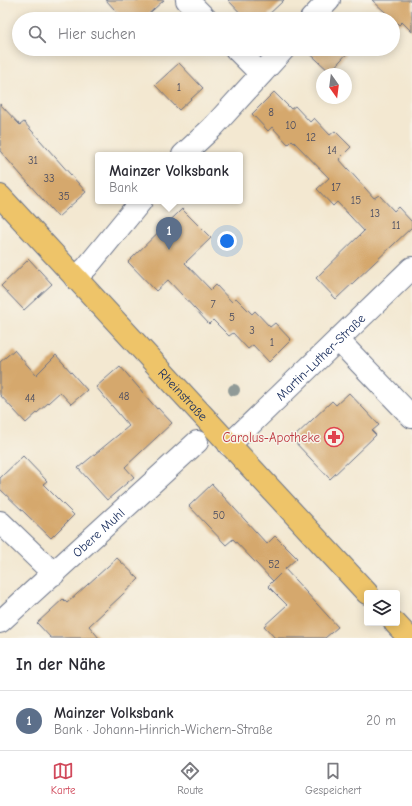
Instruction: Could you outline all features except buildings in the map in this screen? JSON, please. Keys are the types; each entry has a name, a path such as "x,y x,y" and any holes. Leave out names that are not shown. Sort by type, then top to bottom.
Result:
{"main road":[{"name":"Rheinstraße","path":"0,196 364,590"},
{"path":"398,626 409,638"}],"street":[{"path":"187,0 199,12"},
{"path":"318,12 329,0"},
{"path":"243,56 261,74"},
{"path":"186,152 213,127 278,56"},
{"path":"75,278 87,267 139,204"},
{"name":"Martin-Luther-Straße","path":"229,445 412,268"},
{"path":"338,340 412,417"},
{"name":"Obere Muhl","path":"0,622 196,442"},
{"path":"0,522 54,574"}],"place":[{"name":"Mainzer Volksbank","path":"169,250"},
{"name":"Carolus-Apotheke","path":"334,437"}]}
